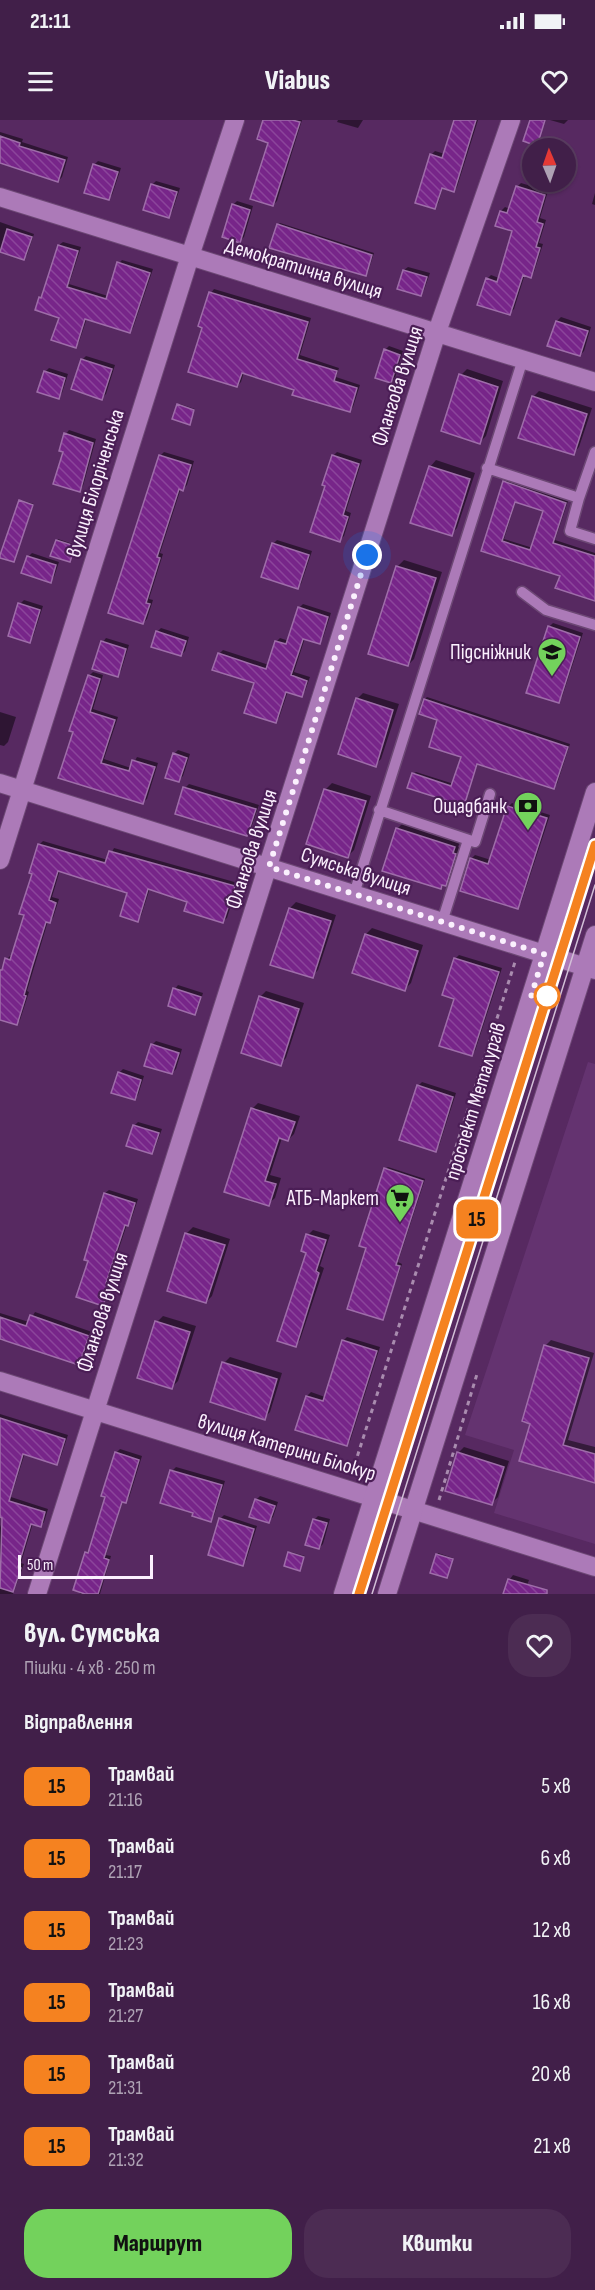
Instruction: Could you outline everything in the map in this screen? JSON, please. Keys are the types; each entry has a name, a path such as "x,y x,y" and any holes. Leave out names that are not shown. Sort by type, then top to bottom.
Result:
{"street":[{"name":"вулиця Білоріченська","path":"0,860 235,120"},
{"name":"Флангова вулиця","path":"37,1594 437,333 511,120"},
{"name":"Демократична вулиця","path":"0,197 595,382"},
{"name":"Сумська вулиця","path":"0,783 590,968"},
{"name":"проспект Металургів","path":"343,1594 595,792"},
{"path":"387,1594 590,968 595,936"},
{"name":"вулиця Катерини Білокур","path":"0,1381 595,1567"}],"lane":[{"path":"354,894 523,359"},
{"path":"595,452 570,531 595,539"},
{"path":"487,468 579,498"},
{"path":"522,592 546,610 595,624"},
{"path":"379,810 475,842 490,794"},
{"path":"442,922 468,840"}],"path":[{"path":"347,1490 520,946"},
{"path":"434,1516 480,1364"}],"shaded area":[{"path":"588,1062 595,1064 595,1544 494,1513 514,1450 465,1435"}],"building":[{"path":"263,120 300,122 273,206 250,199 268,143 257,139"},
{"path":"454,120 476,120 454,192 442,188 435,209 415,203 430,154 442,158"},
{"path":"530,120 545,120 539,138 524,138"},
{"path":"0,136 20,143 19,146 65,160 58,182 0,163"},
{"path":"93,164 118,172 109,200 84,193"},
{"path":"151,184 177,192 169,218 143,210"},
{"path":"516,186 522,188 522,192 545,195 537,222 543,224 536,247 540,248 531,278 523,275 510,315 477,305 486,278 497,282 512,231 495,226 500,211 507,213"},
{"path":"232,204 250,210 240,243 222,237"},
{"path":"277,224 372,255 366,276 269,248"},
{"path":"7,229 32,237 24,260 0,252"},
{"path":"58,245 78,251 67,287 106,299 117,262 150,273 130,333 85,319 76,348 51,340 59,318 35,310"},
{"path":"403,270 427,277 421,296 397,289"},
{"path":"209,292 308,322 297,359 337,371 334,381 357,388 350,412 292,395 294,390 242,373 237,387 188,372 202,328 198,326"},
{"path":"556,321 588,331 580,356 547,346"},
{"path":"384,349 400,355 391,383 375,378"},
{"path":"81,359 112,369 102,400 71,389"},
{"path":"44,371 65,378 59,399 37,392"},
{"path":"459,374 498,387 480,444 441,431"},
{"path":"532,396 587,414 574,455 518,438"},
{"path":"177,404 194,410 190,425 172,419"},
{"path":"64,433 93,443 80,492 53,484 63,452 59,451"},
{"path":"159,455 191,465 183,491 179,489 157,557 160,558 146,603 150,604 143,624 108,613"},
{"path":"332,455 359,464 343,515 348,517 340,542 310,532"},
{"path":"429,466 470,479 452,536 410,523"},
{"path":"503,481 566,503 553,543 595,556 595,601 555,588 560,576 481,551","holes":["515,502 543,511 530,550 502,541"]},
{"path":"19,500 33,505 14,562 0,558 0,555"},
{"path":"56,540 75,546 70,562 50,556"},
{"path":"272,543 309,555 298,589 261,577"},
{"path":"27,556 56,565 51,583 21,573"},
{"path":"396,566 436,578 408,666 368,654"},
{"path":"18,603 40,610 30,643 8,636"},
{"path":"298,607 328,617 320,644 303,639 291,675 307,681 302,697 286,692 276,723 244,713 254,683 212,670 218,653 266,669 275,641 286,644"},
{"path":"548,626 580,637 559,703 526,693"},
{"path":"156,631 186,641 181,656 151,647"},
{"path":"101,641 126,649 118,677 92,669"},
{"path":"88,675 100,679 90,712 115,720 101,763 129,771 132,760 155,767 143,804 58,778 73,732 69,731"},
{"path":"356,698 393,710 376,767 338,754"},
{"path":"424,699 568,747 554,789 477,764 464,806 407,788 412,773 451,786 461,757 429,747 437,720 419,714"},
{"path":"173,753 187,758 179,782 165,778"},
{"path":"183,787 256,809 247,836 175,814"},
{"path":"324,789 366,801 348,858 306,844"},
{"path":"507,806 547,818 518,909 460,891 470,858 488,864"},
{"path":"396,828 455,847 453,853 456,854 446,886 442,885 441,889 382,871"},
{"path":"38,844 105,863 109,851 235,886 223,923 184,911 187,902 148,889 138,922 120,916 127,893 58,871 49,900 56,903 50,923 46,922 17,1025 0,1020 0,970 2,970 5,958 10,960 24,915 19,914 32,874 29,873"},
{"path":"289,908 331,921 313,978 270,965"},
{"path":"365,934 418,951 405,991 352,973"},
{"path":"454,958 499,972 472,1056 439,1046 454,999 442,995"},
{"path":"173,988 201,997 195,1015 168,1006"},
{"path":"259,996 299,1009 281,1066 241,1053"},
{"path":"151,1044 179,1053 172,1074 144,1066"},
{"path":"118,1072 141,1080 135,1100 111,1093"},
{"path":"417,1085 453,1097 436,1152 399,1140"},
{"path":"251,1108 295,1122 288,1141 279,1138 265,1181 276,1184 269,1206 224,1192"},
{"path":"133,1125 159,1133 152,1154 126,1146"},
{"path":"384,1168 423,1181 396,1265 400,1266 383,1320 347,1309 366,1248 359,1246"},
{"path":"104,1193 135,1203 128,1226 125,1225 106,1283 110,1284 103,1306 76,1297 88,1261 84,1260"},
{"path":"185,1233 225,1245 206,1303 167,1291"},
{"path":"306,1234 326,1240 316,1271 319,1273 296,1347 277,1341 306,1253 301,1251"},
{"path":"30,1315 89,1336 79,1365 0,1339 0,1317 26,1326"},
{"path":"155,1321 190,1332 172,1389 137,1378"},
{"path":"342,1340 377,1351 347,1446 295,1430 306,1396 323,1401"},
{"path":"544,1345 589,1358 563,1445 595,1454 595,1483 519,1461 530,1424 522,1421"},
{"path":"222,1362 277,1379 265,1420 210,1402"},
{"path":"0,1418 65,1439 57,1465 23,1454 9,1501 45,1512 41,1527 31,1524 13,1592 0,1588 2,1518 0,1517"},
{"path":"115,1452 139,1460 126,1503 122,1502 104,1558 109,1560 98,1594 85,1594 73,1590 85,1552 88,1553 105,1497 101,1496"},
{"path":"457,1452 504,1467 492,1505 445,1491"},
{"path":"170,1470 222,1485 211,1522 192,1516 193,1513 160,1503"},
{"path":"255,1499 275,1506 269,1523 249,1517"},
{"path":"219,1518 254,1529 243,1566 208,1555"},
{"path":"313,1519 327,1523 319,1549 305,1545"},
{"path":"288,1552 304,1557 300,1571 284,1566"},
{"path":"436,1554 453,1559 447,1578 430,1573"},
{"path":"508,1579 547,1590 547,1594 503,1594"}],"tram line":[{"path":"359,1594 595,845"},
{"name":"15","path":"359,1594 595,845"},
{"path":"372,1594 595,885"}],"place":[{"name":"Підсніжник","path":"552,678"},
{"name":"Ощадбанк","path":"528,832"},
{"name":"АТБ-Маркет","path":"400,1224"}],"route":[{"path":"367,555 269,867 544,954 531,997 547,996"}]}
